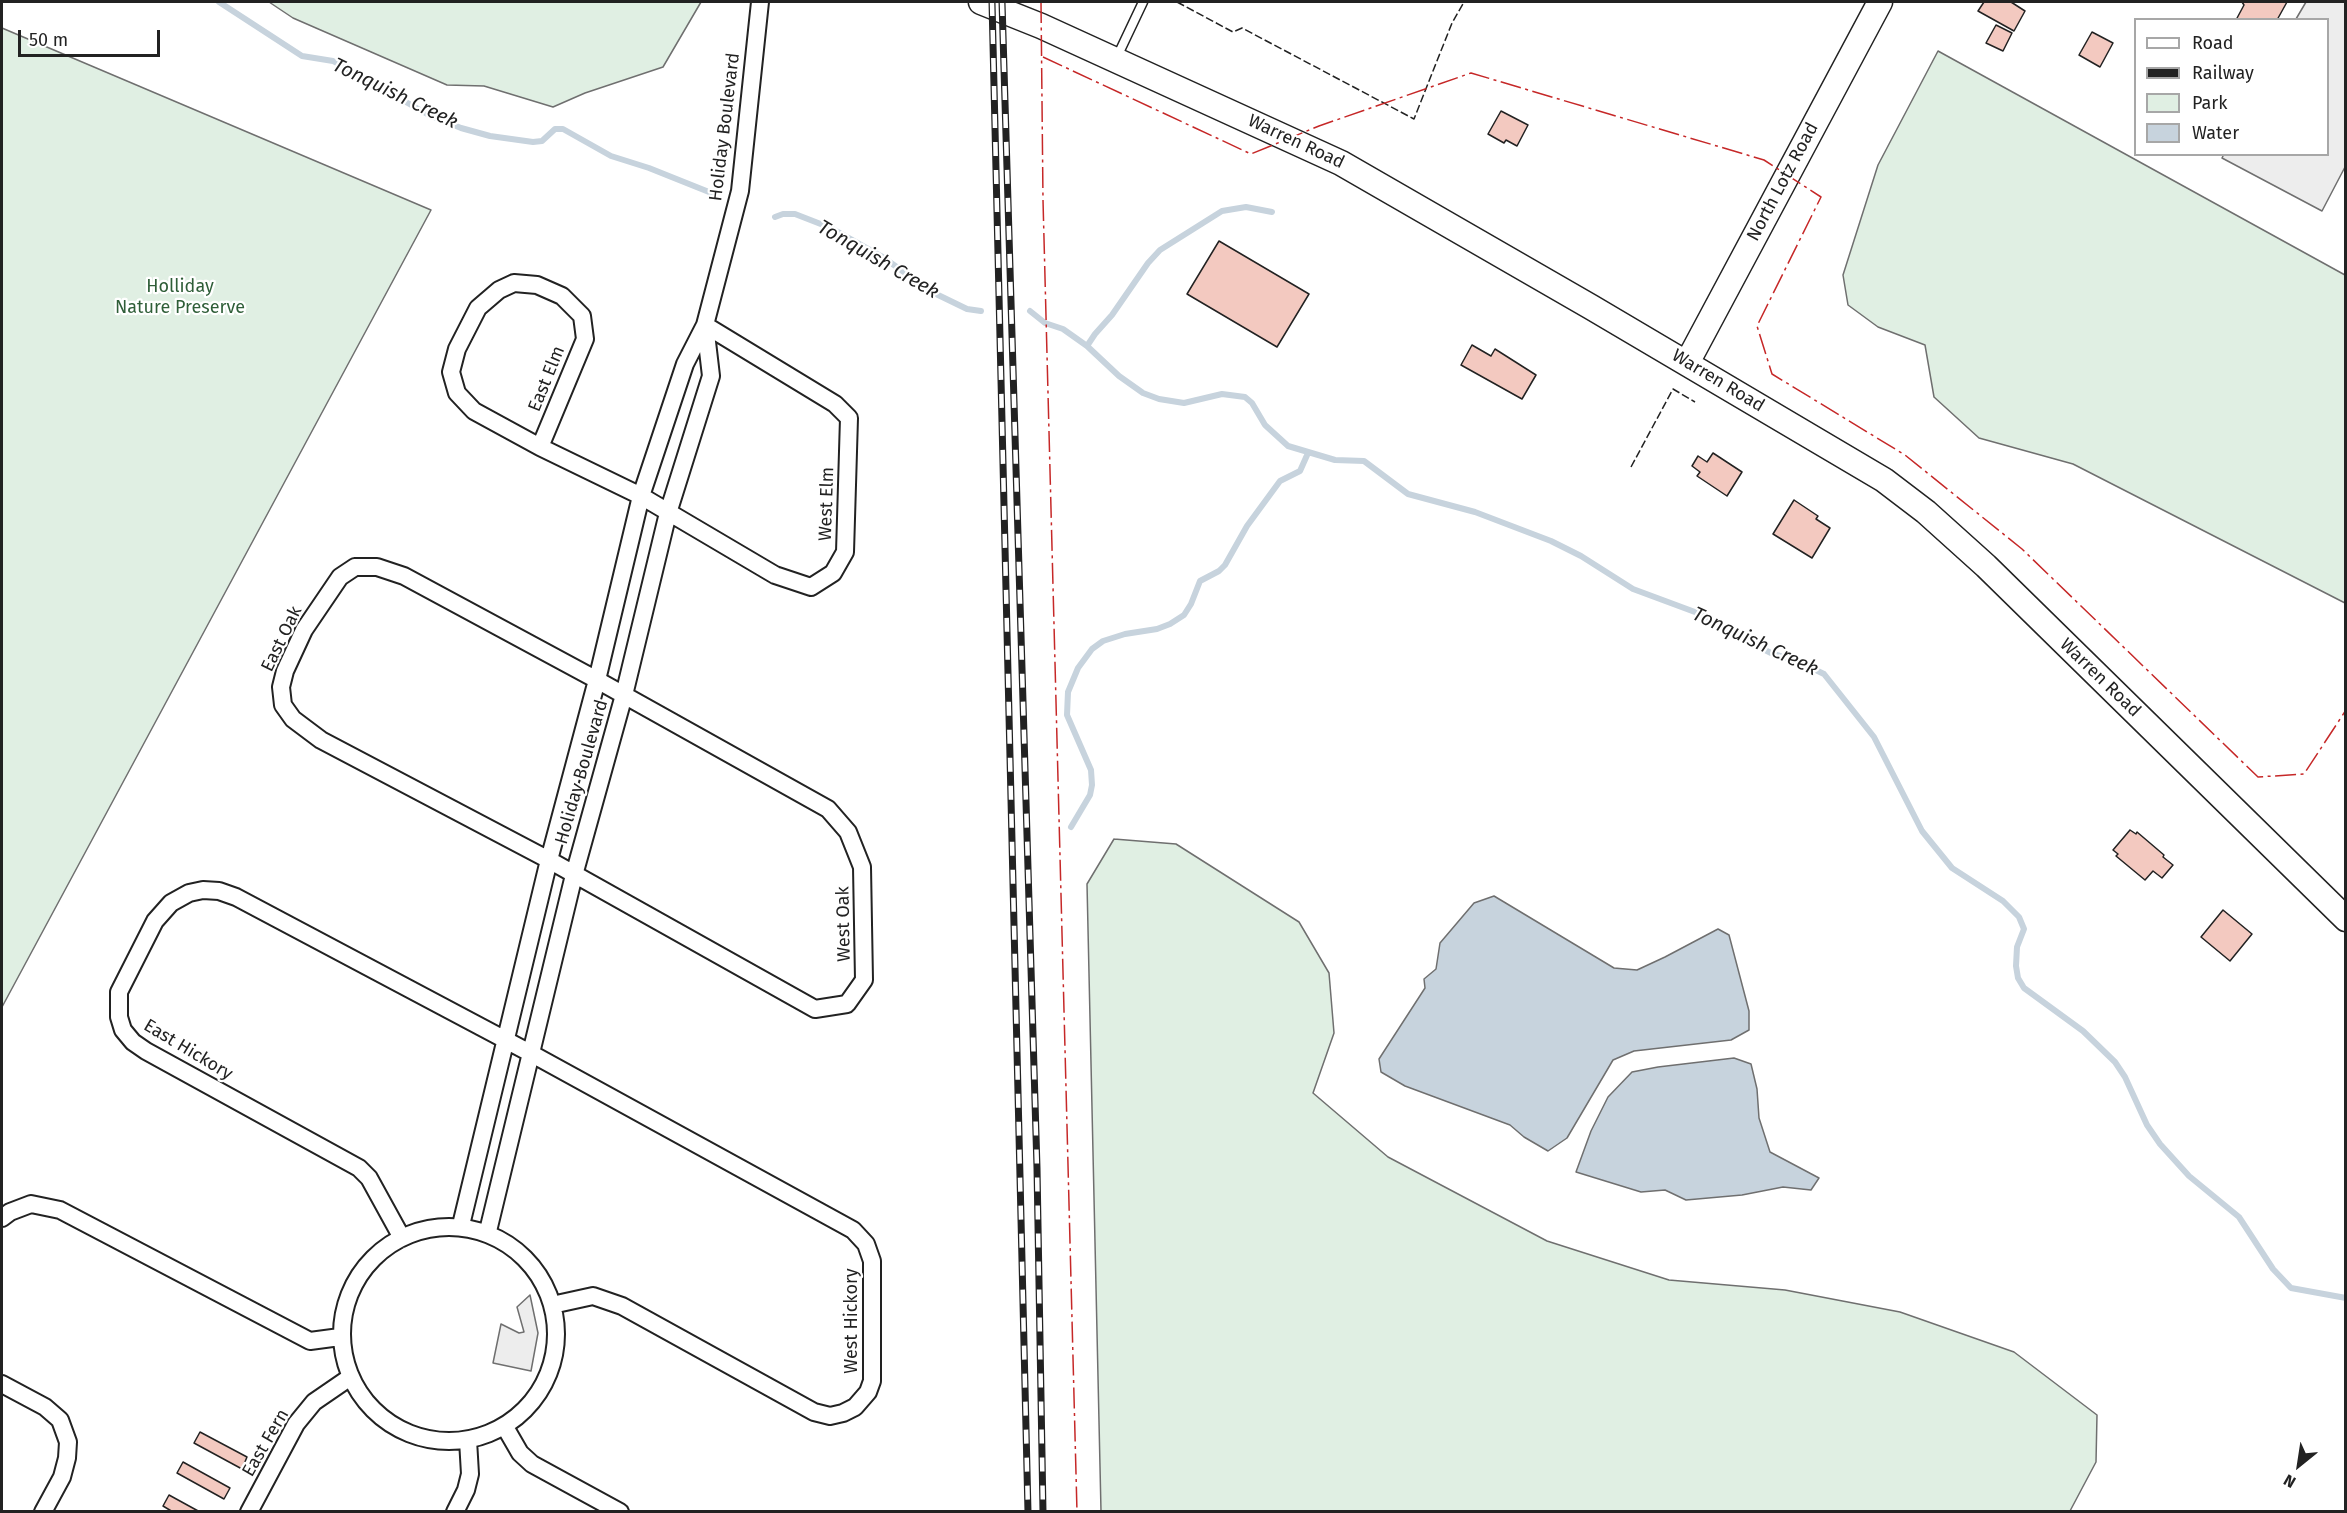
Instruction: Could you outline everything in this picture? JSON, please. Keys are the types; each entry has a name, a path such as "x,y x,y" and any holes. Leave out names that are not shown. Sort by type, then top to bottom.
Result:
{"main road":[{"name":"Warren Road","path":"981,2 1116,60 1341,163 1884,480 1926,512 1986,566 2346,919"},
{"name":"North Lotz Road","path":"1687,363 1880,2"}],"street":[{"name":"Holiday Boulevard","path":"461,1225 507,1042 549,860 597,680 641,496 686,364 705,325 740,191 760,2"},
{"name":"East Elm","path":"540,447 585,339 582,316 562,296 537,285 514,283 500,290 478,309 457,349 451,372 457,393 474,411 540,447 641,496 668,513"},
{"name":"Holiday Boulevard","path":"488,1231 574,875 624,695 668,513 711,376 705,325"},
{"name":"West Elm","path":"668,513 775,575 811,587 833,573 845,552 849,418 835,404 705,325"},
{"name":"East Oak","path":"574,875 321,740 293,719 283,705 281,687 285,671 304,630 340,577 355,567 376,567 404,576 624,695"},
{"name":"West Oak","path":"574,875 815,1009 848,1004 864,980 862,867 848,832 828,809 624,695"},
{"name":"East Hickory","path":"402,1238 369,1178 359,1168 146,1051 133,1042 123,1030 119,1017 119,992 155,921 171,903 189,892 219,891 236,897 532,1054"},
{"name":"West Hickory","path":"532,1054 853,1230 866,1244 872,1261 872,1381 868,1392 855,1407 830,1416 814,1412 622,1306 593,1296 552,1305"},
{"path":"2,1218 10,1212 31,1204 60,1210 310,1341 340,1338"},
{"path":"442,1225 461,1225 488,1231 503,1239 521,1254 541,1279 552,1305 556,1335 550,1368 530,1403 505,1427 489,1436 468,1440 434,1440 401,1431 371,1408 349,1378 340,1338 345,1308 358,1279 377,1254 402,1238 442,1225"},
{"name":"East Fern","path":"249,1512 297,1424 314,1402 349,1378"},
{"path":"2,1384 45,1407 60,1420 68,1442 68,1458 62,1478 43,1512"},
{"path":"505,1427 520,1453 532,1464 620,1512"},
{"path":"455,1512 466,1490 470,1474 468,1440"}],"lane":[{"path":"1116,60 1143,2"}],"green space":[{"path":"269,2 701,2 663,67 585,93 553,107 484,86 447,85 293,18"},
{"name":"Holliday Nature Preserve","path":"2,28 431,210 2,1007"},
{"path":"1938,51 2345,275 2345,603 2073,464 1979,438 1934,397 1925,345 1878,327 1848,305 1843,275 1878,165"},
{"path":"1114,839 1176,844 1299,922 1329,973 1334,1033 1313,1093 1388,1157 1547,1241 1669,1280 1785,1290 1900,1312 2014,1352 2097,1415 2096,1462 2070,1511 1101,1511 1087,884"}],"shaded area":[{"path":"2306,2 2345,2 2345,167 2322,211 2222,158 2223,156 2329,156 2329,18 2297,18"},
{"path":"530,1295 538,1333 531,1371 493,1363 501,1324 519,1333 524,1332 517,1307"}],"water":[{"path":"1494,896 1614,968 1637,970 1718,929 1729,935 1749,1011 1749,1030 1731,1040 1634,1051 1613,1060 1567,1138 1548,1151 1524,1137 1510,1125 1405,1086 1381,1072 1379,1059 1425,988 1424,979 1436,969 1440,943 1474,903"},
{"path":"1734,1058 1751,1064 1757,1089 1759,1118 1770,1152 1819,1178 1811,1190 1783,1187 1742,1195 1686,1200 1665,1190 1641,1192 1576,1172 1591,1131 1608,1097 1632,1072"}],"building":[{"path":"1984,2 2011,2 2025,11 2014,31 1978,11"},
{"path":"2242,2 2287,2 2278,18 2237,18 2244,5"},
{"path":"1996,25 2012,33 2003,51 1986,43"},
{"path":"2092,32 2113,43 2100,67 2079,55"},
{"path":"1501,111 1528,125 1517,146 1506,140 1504,143 1488,134"},
{"path":"1219,241 1309,294 1277,347 1187,294"},
{"path":"1472,345 1491,356 1495,349 1536,375 1522,399 1461,365"},
{"path":"1713,453 1742,472 1727,496 1697,476 1700,472 1692,466 1698,456 1707,462"},
{"path":"1794,500 1818,516 1816,519 1830,528 1812,558 1773,534"},
{"path":"2130,830 2136,834 2137,832 2173,865 2162,878 2153,871 2145,880 2116,856 2118,854 2113,850"},
{"path":"2223,910 2252,934 2230,961 2201,937"},
{"path":"200,1432 247,1457 242,1469 194,1443"},
{"path":"183,1462 230,1488 224,1499 177,1473"},
{"path":"169,1495 200,1512 173,1512 163,1506"}],"waterway":[{"name":"Tonquish Creek","path":"219,2 302,56 333,61 429,115 461,128 490,136 533,142 542,141 555,129 563,129 611,156 649,168 714,194"},
{"path":"1087,346 1160,250 1222,211 1246,207 1272,212"},
{"name":"Tonquish Creek","path":"775,217 795,214 831,228 881,256 934,293 967,309 981,311"},
{"name":"Tonquish Creek","path":"1030,311 1045,323 1063,329 1087,346 1119,376 1143,393 1159,399 1184,403 1222,394 1245,397 1252,403 1265,425 1288,446 1335,460 1364,461 1408,494 1475,512 1551,541 1581,556 1633,589 1703,615 1771,653 1797,661 1824,674 1874,737 1922,831 1952,868 2003,901 2019,917 2024,929 2017,947 2016,966 2018,978 2024,988 2083,1031 2115,1062 2125,1077 2147,1125 2160,1144 2189,1176 2239,1217 2273,1269 2291,1288 2346,1298"},
{"path":"1071,827 1090,795 1092,785 1091,770 1067,715 1068,692 1078,668 1092,649 1103,641 1125,634 1157,629 1184,615 1200,581 1219,571 1225,565 1247,526 1280,481 1300,471 1308,453"}],"railway":[{"path":"992,2 1028,1512"},
{"path":"1002,2 1037,1168 1043,1512"}],"fence":[{"path":"1177,2 1233,32 1242,28 1414,119 1452,23 1464,2"},
{"path":"1631,467 1673,389 1695,402"}],"power":[{"path":"1041,2 1043,200 1077,1512"},
{"path":"1043,57 1251,154 1319,126 1471,73 1764,160 1821,197 1757,326 1772,374 1905,455 2022,549 2258,777 2304,774 2346,710"}]}
